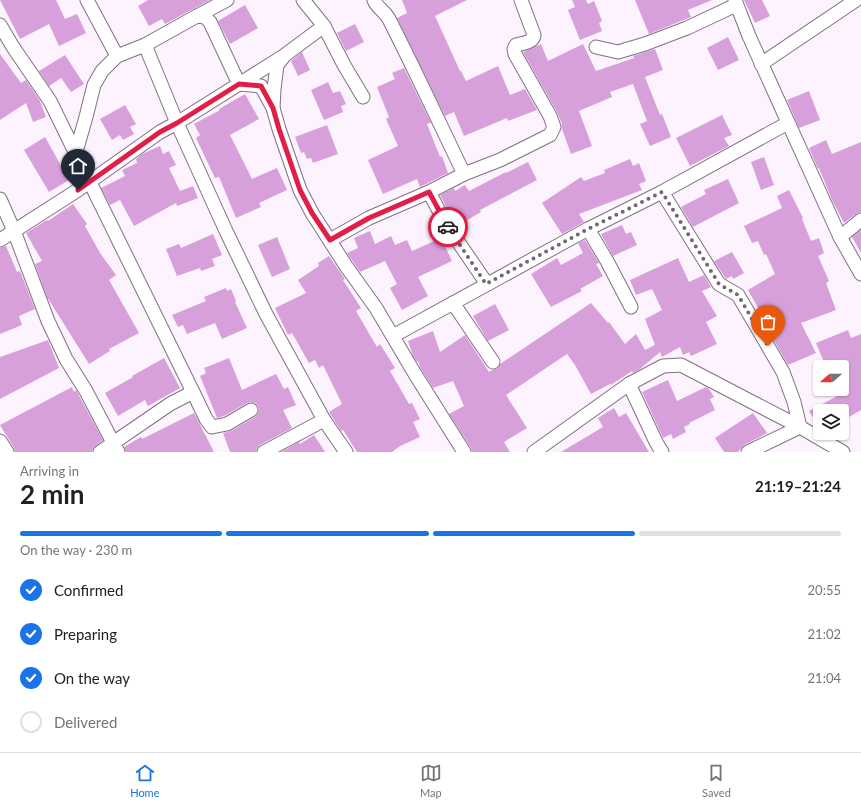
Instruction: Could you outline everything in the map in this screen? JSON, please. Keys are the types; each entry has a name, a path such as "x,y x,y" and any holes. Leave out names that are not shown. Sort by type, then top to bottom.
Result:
{"street":[{"path":"87,0 116,56"},
{"path":"76,152 94,85 102,71 116,56 145,45 227,0"},
{"path":"303,0 324,26 344,65 363,97"},
{"path":"374,0 376,4 386,13 464,174"},
{"path":"330,240 369,218 429,192 464,174 500,160 550,135 554,126 550,116 515,54 514,49 516,45 532,41 534,38 521,0"},
{"path":"761,64 856,0"},
{"path":"596,47 618,52 645,44 687,28 735,2 761,64 840,237 861,274"},
{"path":"197,16 205,18 210,22 239,84"},
{"path":"0,25 13,47 50,101 206,419 212,427 227,424 251,410"},
{"path":"0,240 90,181 160,132 177,123 285,55 324,26"},
{"path":"145,45 177,123 226,231 266,314 324,420 346,452"},
{"path":"273,108 277,65 285,55"},
{"path":"239,84 261,86 273,108 300,190 312,213 346,266 376,308 464,452"},
{"path":"393,336 486,284 588,229 662,192 788,123"},
{"path":"429,192 446,224 486,284"},
{"path":"662,192 719,284 738,295 783,372 794,402 800,427"},
{"path":"0,199 14,231 48,321 66,359 86,391 115,448"},
{"path":"840,237 861,220"},
{"path":"588,229 631,307"},
{"path":"453,303 493,362"},
{"path":"537,451 629,384 663,366 680,365 800,427 843,452"},
{"path":"629,384 662,452"},
{"path":"100,452 115,448 170,404 193,392"},
{"path":"264,452 324,420"},
{"path":"748,452 800,427"},
{"path":"0,441 7,452"}],"building":[{"path":"0,0 56,0 65,19 77,14 86,33 59,46 49,24 20,39"},
{"path":"148,0 210,0 165,24 162,19 149,26 138,6"},
{"path":"402,0 467,0 435,16 466,81 498,66 510,95 525,89 537,110 508,121 507,118 464,136 454,112 445,116 397,18 407,13"},
{"path":"572,0 586,0 588,4 594,1 602,21 599,23 602,31 580,40 568,10 575,7"},
{"path":"635,0 712,0 688,10 691,17 649,34"},
{"path":"744,0 762,0 770,16 755,23"},
{"path":"245,5 258,28 230,44 218,21"},
{"path":"355,24 364,42 346,51 337,33"},
{"path":"728,37 739,60 718,70 707,48"},
{"path":"541,44 548,61 583,44 596,71 655,49 663,70 645,77 660,115 662,114 671,137 650,146 640,124 647,121 633,84 610,92 612,97 579,111 592,146 571,154 557,112 523,52"},
{"path":"302,52 310,70 298,76 291,61"},
{"path":"0,54 21,83 26,80 40,101 46,117 33,122 26,103 0,120"},
{"path":"65,55 84,84 71,92 61,78 49,86 39,71"},
{"path":"404,68 431,123 427,124 448,173 420,187 417,179 383,194 368,160 398,146 386,119 389,117 377,87 395,79 392,73"},
{"path":"328,82 333,93 340,91 346,104 341,106 343,112 324,120 311,90"},
{"path":"809,91 820,120 799,128 787,100"},
{"path":"245,94 259,119 230,135 252,179 277,168 287,190 259,203 261,207 236,218 219,177 215,178 196,138 200,135 194,124"},
{"path":"125,105 136,124 130,127 134,134 123,140 120,135 112,140 100,119"},
{"path":"722,115 732,135 724,138 729,146 690,166 676,138"},
{"path":"327,125 338,154 313,163 311,158 307,159 304,152 301,153 295,137"},
{"path":"45,137 69,180 49,192 24,150"},
{"path":"826,140 832,154 861,142 861,212 844,223 809,148"},
{"path":"160,146 163,154 169,151 176,165 169,168 180,191 193,186 198,198 177,206 176,203 134,226 120,200 110,205 101,188 125,176 122,170 137,163 136,159 142,154"},
{"path":"764,157 774,185 761,190 751,162"},
{"path":"630,159 633,166 639,163 646,181 639,184 642,190 579,214 584,222 562,234 542,203 581,177 584,181 605,173 604,170"},
{"path":"528,162 537,180 480,210 481,212 457,226 440,195 454,188 455,191 465,185 469,191"},
{"path":"728,179 739,203 693,227 681,207 706,194 704,190"},
{"path":"789,190 803,218 802,219 811,241 819,238 824,253 818,256 829,281 826,283 836,310 801,323 816,353 788,365 764,323 766,322 748,290 775,274 758,241 752,243 744,226 782,208 777,196"},
{"path":"73,204 87,224 85,226 100,253 116,275 109,280 139,333 109,349 110,351 89,364 47,297 35,264 42,261 26,233 47,220 48,221"},
{"path":"622,225 626,234 631,232 637,245 613,256 601,234"},
{"path":"861,230 861,253 852,237"},
{"path":"370,231 375,244 391,236 395,245 407,240 412,251 441,238 452,261 418,277 428,296 402,310 390,288 397,284 385,261 360,272 347,253 358,248 354,238"},
{"path":"213,234 222,255 212,259 215,266 201,271 200,268 177,276 166,249 179,244 181,248"},
{"path":"277,237 290,269 272,277 258,245"},
{"path":"585,240 599,263 596,264 603,276 580,289 582,291 551,307 531,274 557,258 561,265 583,253 578,243"},
{"path":"6,246 17,272 20,271 35,309 19,316 22,325 0,334 0,248"},
{"path":"732,252 744,273 733,279 732,276 726,279 714,261"},
{"path":"329,256 345,279 343,280 361,308 356,311 377,347 380,344 395,368 390,371 409,404 412,403 420,419 413,422 420,437 400,446 392,452 357,452 329,412 342,404 323,365 319,368 315,360 309,363 292,333 288,335 275,308 306,293 298,280 319,266 318,263"},
{"path":"678,258 689,282 704,275 711,287 702,291 717,316 706,322 717,344 691,356 689,352 683,355 680,347 662,357 660,352 640,369 633,373 632,371 611,385 610,384 591,394 575,365 567,354 506,395 527,428 504,442 510,452 472,452 471,448 449,414 464,406 453,381 433,388 418,361 417,362 413,356 408,341 433,331 440,352 465,335 489,372 497,369 500,364 591,303 608,323 609,322 625,344 636,334 645,350 655,345 645,319 662,310 652,289 636,295 630,280"},
{"path":"226,288 227,291 231,289 236,301 235,302 247,328 222,339 215,323 187,334 183,325 178,327 172,315 206,301 204,297"},
{"path":"495,304 509,330 488,341 473,316"},
{"path":"848,330 851,338 861,334 861,410 849,417 849,404 822,404 837,396 849,396 849,360 823,360 816,343"},
{"path":"48,340 59,368 0,399 0,357"},
{"path":"164,358 180,388 148,406 145,400 118,416 105,393"},
{"path":"229,358 242,390 276,374 284,389 288,387 296,405 283,410 292,428 260,445 256,452 230,452 223,433 231,431 255,417 258,414 258,406 255,403 247,403 224,416 217,418 200,376 206,373 204,368"},
{"path":"668,380 677,401 706,387 714,397 710,399 715,410 689,423 690,424 684,427 686,432 673,439 671,434 663,438 642,392"},
{"path":"72,387 74,392 76,390 103,440 93,448 92,452 15,452 0,425"},
{"path":"614,408 619,417 626,413 649,452 561,452 603,427 598,418"},
{"path":"813,409 813,418 809,411"},
{"path":"194,413 214,452 126,452 124,447 141,437 142,439"},
{"path":"753,413 767,433 744,445 738,452 724,452 715,438"},
{"path":"314,435 325,452 281,452 299,442 300,444"}],"way so far":[{"path":"448,227 486,284 588,229 662,192 719,284 738,295 768,346"}],"route":[{"path":"78,190 160,132 239,84 261,86 273,108 300,190 312,213 330,240 369,218 429,192 448,227"}]}
